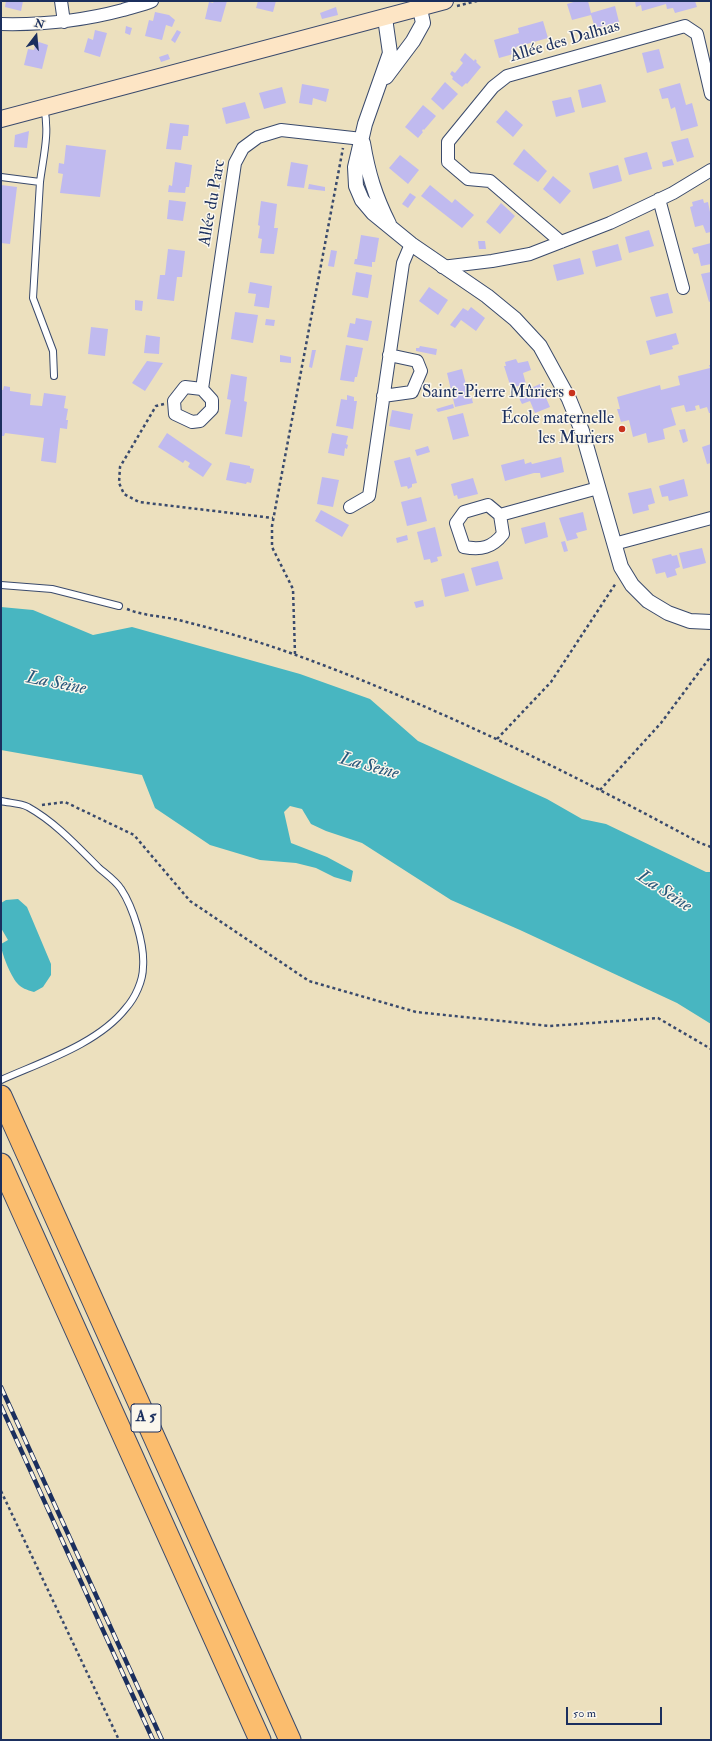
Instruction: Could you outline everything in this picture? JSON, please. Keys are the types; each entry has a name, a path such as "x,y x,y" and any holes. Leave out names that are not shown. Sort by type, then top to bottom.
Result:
{"highway":[{"name":"A 5","path":"1,1096 290,1740"},
{"name":"A 5","path":"4,1174 260,1740"}],"main road":[{"path":"1,119 385,18 419,5 445,1"}],"street":[{"path":"61,1 64,22"},
{"path":"1,24 64,22 105,14 152,1"},
{"path":"375,92 413,41 423,23 419,5"},
{"path":"385,18 390,53 375,92 362,139 371,182 377,201 390,226 442,267 487,296 515,320 540,346 569,399 582,431 614,544 621,567 626,576 632,585 648,601 668,613 690,621 711,622"},
{"name":"Allée des Dalhias","path":"561,242 490,181 468,179 448,162 448,142 493,87 507,76 685,26 697,34 711,94"},
{"name":"Allée du Parc","path":"202,388 235,163 242,148 258,137 281,130 362,139"},
{"path":"442,267 492,261 530,254 610,223 673,193 711,170"},
{"path":"659,200 683,288"},
{"path":"350,507 369,496 403,263 411,244"},
{"path":"383,396 412,392 421,371 417,361 389,355"},
{"path":"185,387 202,388 212,400 212,409 200,421 192,422 175,414 174,401 185,387"},
{"path":"500,515 598,488"},
{"path":"614,544 711,518"}],"lane":[{"path":"44,108 46,119 46,136 40,182 33,298 53,351 54,376"},
{"path":"1,177 40,182"},
{"path":"1,585 52,589 119,606"},
{"path":"1,801 26,807 59,828 121,888 139,928 144,967 133,998 111,1024 97,1034 68,1050 1,1080"}],"path":[{"path":"295,654 293,589 272,547 273,518 345,137"},
{"path":"174,401 156,406 120,467 119,483 124,494 139,502 273,518"},
{"path":"497,739 551,682 616,584 626,576"},
{"path":"119,606 140,614 177,620 223,632 295,654 497,739 600,790 700,843 711,847"},
{"path":"600,790 661,723 711,656"},
{"path":"26,807 65,802 134,835 190,901 309,981 416,1012 550,1026 658,1018 711,1049"},
{"path":"1,1491 119,1740"}],"water":[{"name":"La Seine","path":"1,607 33,610 93,635 132,627 300,674 370,699 418,741 547,799 582,819 606,824 706,872 711,872 711,1024 677,1003 520,930 451,900 362,843 326,831 311,824 302,809 290,806 284,812 291,843 327,857 353,871 351,882 334,877 316,868 296,863 260,860 210,845 155,808 142,775 1,750"},
{"path":"18,899 27,907 51,964 51,975 43,987 34,992 24,989 17,983 12,975 1,948 1,944 8,940 1,928 1,903 6,900"}],"building":[{"path":"6,1 23,1 21,11 5,7"},
{"path":"214,1 227,1 221,22 205,19 209,2 213,3"},
{"path":"258,1 276,1 273,12 256,8"},
{"path":"577,1 588,1 591,13 615,6 619,22 595,28 591,15 572,20 567,4"},
{"path":"635,1 695,1 697,7 675,13 673,8 667,9 666,4 642,11 641,5 636,7"},
{"path":"336,7 338,15 322,19 320,13"},
{"path":"155,12 169,15 175,20 172,27 166,25 162,40 145,36 149,20 153,21"},
{"path":"543,21 548,38 516,47 517,53 499,58 494,40 519,33 518,28"},
{"path":"126,26 132,28 130,35 125,33"},
{"path":"95,30 107,33 100,57 84,52 88,38 93,40"},
{"path":"177,30 181,32 175,43 171,40"},
{"path":"36,41 48,45 42,69 24,65 28,49 34,50"},
{"path":"659,49 664,68 647,73 642,53"},
{"path":"465,53 474,61 475,59 481,67 467,84 466,83 462,87 452,79 453,77 450,74 452,71 455,73 463,63 460,60"},
{"path":"168,54 170,59 161,62 159,57"},
{"path":"445,82 458,94 443,110 431,99"},
{"path":"680,83 686,105 692,103 698,126 681,131 675,107 671,109 668,98 662,99 659,89"},
{"path":"302,84 329,89 326,102 313,98 312,105 299,103"},
{"path":"601,84 606,102 582,108 578,90"},
{"path":"282,87 286,103 264,109 259,93"},
{"path":"571,97 575,112 556,117 552,101"},
{"path":"245,102 250,118 226,124 222,108"},
{"path":"423,105 436,116 424,130 423,129 423,132 418,138 405,127"},
{"path":"506,110 523,125 513,137 496,122"},
{"path":"170,123 189,125 188,136 183,136 181,150 166,149"},
{"path":"29,131 27,148 14,147 15,135"},
{"path":"688,138 694,157 677,162 671,142"},
{"path":"66,145 106,150 100,197 60,193 63,174 58,173 59,163 64,164"},
{"path":"524,149 547,171 538,182 513,164"},
{"path":"647,152 652,169 629,175 624,158"},
{"path":"400,155 419,170 408,184 389,168"},
{"path":"672,159 674,165 663,167 662,162"},
{"path":"175,162 192,165 189,187 186,187 185,193 168,192 169,185 172,186"},
{"path":"291,162 308,165 304,188 287,186"},
{"path":"618,165 622,181 593,189 589,173"},
{"path":"553,176 571,191 560,204 543,189"},
{"path":"309,184 325,187 325,191 308,189"},
{"path":"1,185 17,187 10,244 1,243"},
{"path":"430,185 452,203 455,199 474,215 462,228 421,196"},
{"path":"410,193 416,197 408,208 402,204"},
{"path":"703,199 704,203 708,202 711,217 711,232 706,233 703,225 695,227 690,207 693,206 692,202"},
{"path":"169,200 186,202 183,221 167,219"},
{"path":"261,201 277,204 274,228 278,228 274,254 260,253 262,239 258,238 260,226 258,225"},
{"path":"501,203 515,216 500,234 486,222"},
{"path":"649,230 654,246 629,253 625,237"},
{"path":"361,235 379,238 375,262 372,262 372,267 354,264 355,259 357,259"},
{"path":"478,241 485,241 486,249 479,249"},
{"path":"711,243 711,264 701,266 698,253 694,254 692,248"},
{"path":"618,244 622,260 596,267 592,251"},
{"path":"168,249 185,251 182,277 177,277 174,301 157,299 160,275 165,275"},
{"path":"331,250 337,251 334,267 328,266"},
{"path":"580,258 584,274 557,281 553,265"},
{"path":"356,272 372,275 368,298 352,295"},
{"path":"711,272 711,301 709,302 701,274"},
{"path":"250,282 272,286 269,308 254,306 256,294 248,293"},
{"path":"429,287 448,300 438,315 419,301"},
{"path":"668,293 673,313 656,317 650,297"},
{"path":"135,300 143,301 142,311 135,310"},
{"path":"471,307 485,318 476,331 461,320 455,328 450,325 463,308 468,311"},
{"path":"235,312 258,315 253,343 231,339"},
{"path":"356,318 372,321 368,341 347,337 350,323 355,324"},
{"path":"266,319 275,320 274,326 265,325"},
{"path":"91,327 108,329 105,356 88,354"},
{"path":"676,333 679,344 672,346 673,349 650,355 646,341"},
{"path":"146,335 160,337 159,354 144,353"},
{"path":"346,345 363,348 357,377 355,377 354,382 340,380"},
{"path":"420,346 437,349 436,355 416,351 416,348 419,348"},
{"path":"312,350 316,350 312,368 309,367"},
{"path":"280,355 291,357 291,363 280,362"},
{"path":"516,359 518,363 528,361 531,370 523,373 526,384 511,388 504,366 506,366 505,362"},
{"path":"147,361 163,363 145,391 132,383"},
{"path":"709,365 711,365 711,413 709,413 707,407 700,409 699,405 695,406 696,410 686,412 684,405 671,408 676,425 663,429 665,439 648,443 646,433 633,437 629,420 621,422 617,409 620,409 617,397 660,385 661,390 680,385 678,376 710,368"},
{"path":"462,369 469,396 471,395 473,403 455,407 447,373"},
{"path":"231,374 247,377 244,401 247,402 242,437 225,434 231,400 227,399"},
{"path":"540,384 550,407 535,413 530,401 522,404 517,394"},
{"path":"4,386 10,387 10,391 31,394 30,405 42,406 44,393 66,396 64,408 68,409 66,420 68,420 67,429 60,428 56,463 41,461 44,438 5,433 4,436 1,436 1,390 3,390"},
{"path":"347,395 354,397 354,401 357,401 353,429 336,426 341,399 347,400"},
{"path":"453,404 454,408 438,412 436,409"},
{"path":"392,410 413,414 410,430 389,426"},
{"path":"463,413 469,436 453,440 447,417"},
{"path":"685,429 688,441 683,443 679,430"},
{"path":"167,433 212,464 203,477 188,467 190,463 185,460 183,463 158,447"},
{"path":"332,433 348,436 346,444 348,445 347,449 345,448 344,456 328,453"},
{"path":"711,444 711,463 707,464 702,447"},
{"path":"428,446 430,452 417,456 415,450"},
{"path":"410,457 417,483 412,484 412,487 408,489 407,486 401,487 394,461"},
{"path":"561,457 564,472 541,478 540,473 534,473 505,481 501,465 524,459 525,464 531,462 532,464"},
{"path":"230,462 250,466 250,468 254,469 251,483 247,482 246,484 226,480"},
{"path":"322,477 339,480 333,507 317,504"},
{"path":"473,478 478,494 458,499 457,495 454,496 451,484"},
{"path":"684,479 688,496 669,501 668,496 662,497 659,486"},
{"path":"651,488 655,503 648,505 649,510 633,514 628,493"},
{"path":"421,497 427,521 407,526 401,502"},
{"path":"321,510 349,525 342,537 315,521"},
{"path":"583,512 587,530 576,533 578,538 567,541 559,518"},
{"path":"545,522 548,537 525,544 521,528"},
{"path":"435,527 442,556 437,557 438,561 431,563 430,559 424,560 417,532"},
{"path":"407,535 408,540 397,543 396,538"},
{"path":"565,541 568,551 564,552 561,542"},
{"path":"702,548 706,563 683,569 679,553"},
{"path":"671,554 672,556 677,555 680,567 675,569 677,575 667,578 665,572 656,574 652,559"},
{"path":"498,561 503,579 476,586 471,568"},
{"path":"464,573 469,591 445,597 441,579"},
{"path":"423,600 424,606 416,608 414,602"}],"railway":[{"path":"1,1387 162,1740"},
{"path":"1,1406 153,1740"}],"place":[{"name":"Saint-Pierre Mûriers","path":"572,393"},
{"name":"École maternelle les Muriers","path":"622,429"}]}
